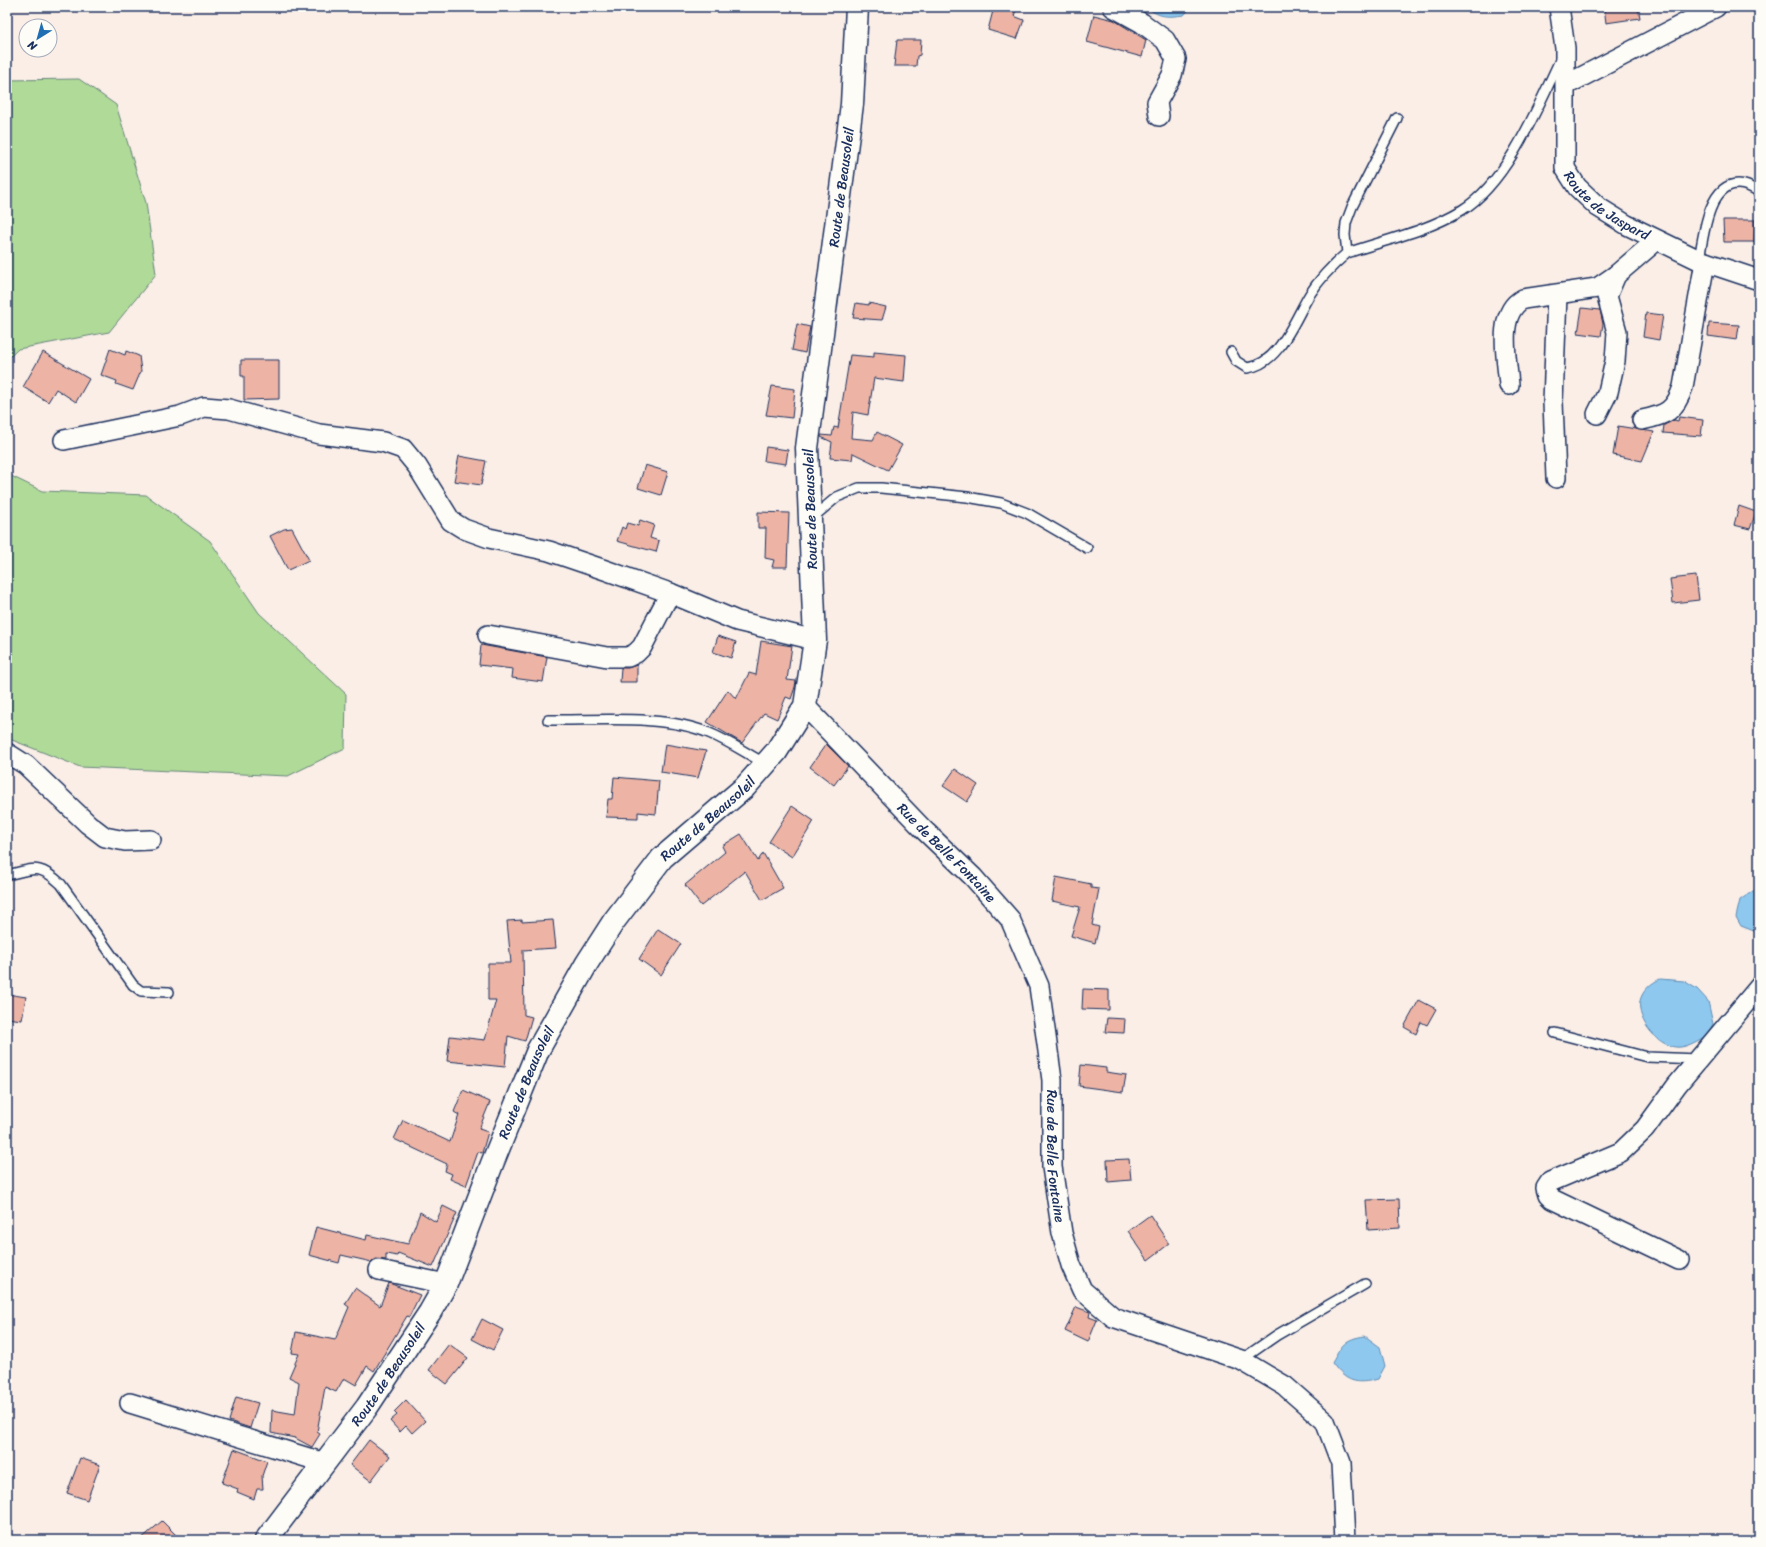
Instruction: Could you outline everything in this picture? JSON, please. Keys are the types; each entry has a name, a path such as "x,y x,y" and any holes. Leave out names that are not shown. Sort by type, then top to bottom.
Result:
{"street":[{"name":"Route de Beausoleil","path":"266,1540 367,1407 430,1312 446,1284 538,1050 587,963 614,921 662,858 745,786 766,764 776,752 805,706 816,640 809,520 807,448 852,104 857,7"},
{"path":"1113,7 1142,23 1165,40 1176,59 1172,75 1157,102 1159,116"},
{"name":"Route de Jaspard","path":"1559,7 1565,48 1565,168 1577,187 1598,207 1657,240 1702,261 1759,280"},
{"path":"1566,85 1716,7"},
{"path":"1509,385 1505,325 1509,311 1523,299 1547,294 1557,295 1597,288 1616,275 1657,240"},
{"path":"1642,420 1660,416 1673,407 1679,399 1683,387 1702,261"},
{"path":"1597,414 1608,392 1615,361 1617,332 1607,296 1616,275"},
{"path":"1556,478 1553,402 1557,295"},
{"path":"64,440 180,416 204,407 229,409 319,434 383,442 404,449 417,466 451,521 464,529 489,538 549,551 670,593 737,620 816,640"},
{"path":"488,635 607,656 628,657 636,653 642,647 670,593"},
{"name":"Rue de Belle Fontaine","path":"805,706 924,830 973,876 1010,919 1039,986 1052,1080 1052,1167 1062,1233 1070,1265 1082,1290 1113,1318 1242,1360 1284,1386 1325,1421 1341,1463 1346,1540"},
{"path":"7,753 26,765 88,824 106,837 125,841 151,840"},
{"path":"1679,1260 1552,1199 1548,1195 1546,1188 1550,1182 1621,1152 1645,1129 1677,1085 1759,987"},
{"path":"379,1270 446,1284"},
{"path":"130,1402 325,1463"}],"lane":[{"path":"1231,352 1236,361 1247,368 1260,365 1268,360 1278,350 1319,282 1347,252 1434,224 1463,209 1487,188 1504,167 1526,132 1565,48"},
{"path":"1347,252 1344,235 1348,218 1397,118"},
{"path":"1702,261 1706,221 1715,200 1731,185 1747,186 1759,192"},
{"path":"809,520 837,496 859,488 881,488 1001,503 1027,513 1087,548"},
{"path":"548,720 656,721 686,726 710,733 766,764"},
{"path":"7,875 39,868 50,874 61,884 133,985 141,991 169,992"},
{"path":"1555,1033 1647,1057 1698,1059"},
{"path":"1242,1360 1277,1335 1365,1284"}],"green space":[{"path":"79,79 116,105 146,203 156,274 109,332 18,349 7,360 7,80"},
{"path":"7,474 42,491 146,495 210,541 259,613 346,694 345,748 288,776 80,767 7,738"}],"water":[{"path":"1146,7 1192,7 1184,15 1164,16 1151,11"},
{"path":"1756,889 1759,889 1759,933 1741,926 1736,917 1740,900"},
{"path":"1660,979 1684,981 1697,989 1708,1001 1713,1024 1706,1036 1694,1043 1681,1047 1673,1047 1665,1044 1651,1032 1642,1017 1640,1001 1647,988"},
{"path":"1365,1336 1380,1347 1385,1366 1378,1379 1357,1382 1347,1378 1332,1363 1344,1344 1352,1339"}],"building":[{"path":"994,7 1017,7 1014,16 1024,20 1017,39 988,30"},
{"path":"1604,7 1638,7 1640,18 1606,23"},
{"path":"1094,15 1114,20 1146,40 1142,57 1087,42"},
{"path":"897,40 921,40 920,55 917,56 916,66 894,66"},
{"path":"1723,220 1755,220 1754,242 1724,242"},
{"path":"856,303 869,305 869,303 886,307 882,320 853,318"},
{"path":"1582,308 1600,310 1603,324 1601,336 1578,333"},
{"path":"1646,313 1663,315 1659,340 1643,337"},
{"path":"1709,323 1739,325 1737,340 1708,336"},
{"path":"797,324 810,327 805,353 792,350"},
{"path":"110,349 125,355 126,351 139,356 141,371 133,390 116,384 117,381 101,375"},
{"path":"43,352 89,379 76,402 56,389 48,402 23,387"},
{"path":"874,352 906,355 904,382 874,378 868,415 853,412 851,438 873,440 877,432 902,445 888,470 853,453 852,460 830,458 832,442 821,437 821,435 832,436 834,427 838,428 850,355 874,357"},
{"path":"241,360 279,360 279,399 244,400 244,376 241,376"},
{"path":"772,386 795,389 792,418 766,415"},
{"path":"1679,417 1703,420 1701,436 1663,433 1664,425 1674,420 1678,421"},
{"path":"1618,426 1654,432 1642,461 1613,455"},
{"path":"766,447 788,450 786,464 764,461"},
{"path":"459,456 486,461 481,485 454,481"},
{"path":"645,465 668,472 661,495 638,488"},
{"path":"1739,506 1756,512 1750,529 1734,525"},
{"path":"758,512 789,513 787,567 772,567 774,560 765,558 766,528 758,528"},
{"path":"640,520 654,525 650,538 659,541 656,552 617,541 622,527 625,529 627,523 638,526"},
{"path":"292,528 309,560 288,570 270,536 284,529"},
{"path":"1696,576 1699,600 1673,603 1670,579"},
{"path":"718,636 736,642 731,658 713,652"},
{"path":"761,641 792,646 787,680 796,681 795,687 791,699 786,697 777,719 764,713 742,743 707,722 728,690 736,699 749,673 756,675"},
{"path":"481,645 547,657 543,682 512,678 513,669 479,665"},
{"path":"637,665 637,682 620,682 621,668 628,668"},
{"path":"665,744 706,751 698,778 661,772"},
{"path":"826,744 848,766 834,785 810,767"},
{"path":"955,769 978,785 967,802 943,786"},
{"path":"614,777 659,781 656,814 638,812 638,818 606,817 608,799 612,799"},
{"path":"792,806 814,821 792,857 769,842"},
{"path":"741,834 758,861 763,853 783,888 762,900 745,871 701,906 685,885 725,852 722,846"},
{"path":"1056,877 1091,884 1091,888 1099,889 1092,925 1099,927 1095,943 1071,936 1080,907 1052,901"},
{"path":"522,920 522,922 553,920 556,948 523,950 524,1015 532,1017 525,1041 508,1036 505,1067 447,1061 450,1036 485,1040 496,1000 488,1000 488,963 511,963 507,921"},
{"path":"658,929 681,944 661,975 639,959"},
{"path":"1083,989 1109,990 1109,1010 1082,1009"},
{"path":"7,994 26,997 22,1020 7,1018"},
{"path":"1419,1000 1436,1009 1427,1025 1421,1022 1416,1034 1404,1027"},
{"path":"1107,1018 1125,1019 1124,1033 1105,1032"},
{"path":"1081,1065 1106,1068 1106,1072 1126,1075 1123,1092 1079,1086"},
{"path":"463,1090 490,1102 479,1129 488,1132 482,1153 478,1152 466,1186 450,1179 452,1174 445,1171 447,1164 394,1139 403,1120 450,1142 459,1115 454,1112"},
{"path":"1129,1159 1131,1180 1108,1182 1107,1160"},
{"path":"1399,1199 1400,1228 1368,1230 1366,1200"},
{"path":"443,1206 457,1213 433,1267 398,1253 397,1256 386,1254 386,1260 376,1259 372,1262 341,1255 339,1263 309,1255 316,1227 366,1240 367,1235 408,1244 420,1212 436,1222"},
{"path":"1150,1215 1169,1244 1148,1260 1128,1231"},
{"path":"389,1283 420,1295 409,1317 407,1316 374,1371 367,1366 356,1385 344,1378 336,1392 325,1387 317,1432 320,1434 312,1447 295,1438 271,1433 272,1410 295,1414 299,1382 289,1377 299,1354 292,1353 296,1332 335,1340 349,1307 345,1304 355,1288 380,1306"},
{"path":"1076,1307 1090,1312 1089,1317 1097,1320 1088,1342 1065,1331"},
{"path":"482,1319 503,1330 493,1350 472,1339"},
{"path":"449,1344 468,1358 447,1384 429,1370"},
{"path":"236,1397 258,1403 250,1428 229,1421"},
{"path":"406,1400 425,1421 412,1433 406,1426 400,1432 390,1421 397,1415 394,1412"},
{"path":"369,1440 390,1456 371,1481 350,1465"},
{"path":"234,1449 267,1461 262,1476 263,1489 257,1489 254,1499 237,1492 238,1489 222,1483"},
{"path":"80,1458 100,1465 87,1500 67,1493"},
{"path":"162,1521 181,1540 140,1540"}]}
